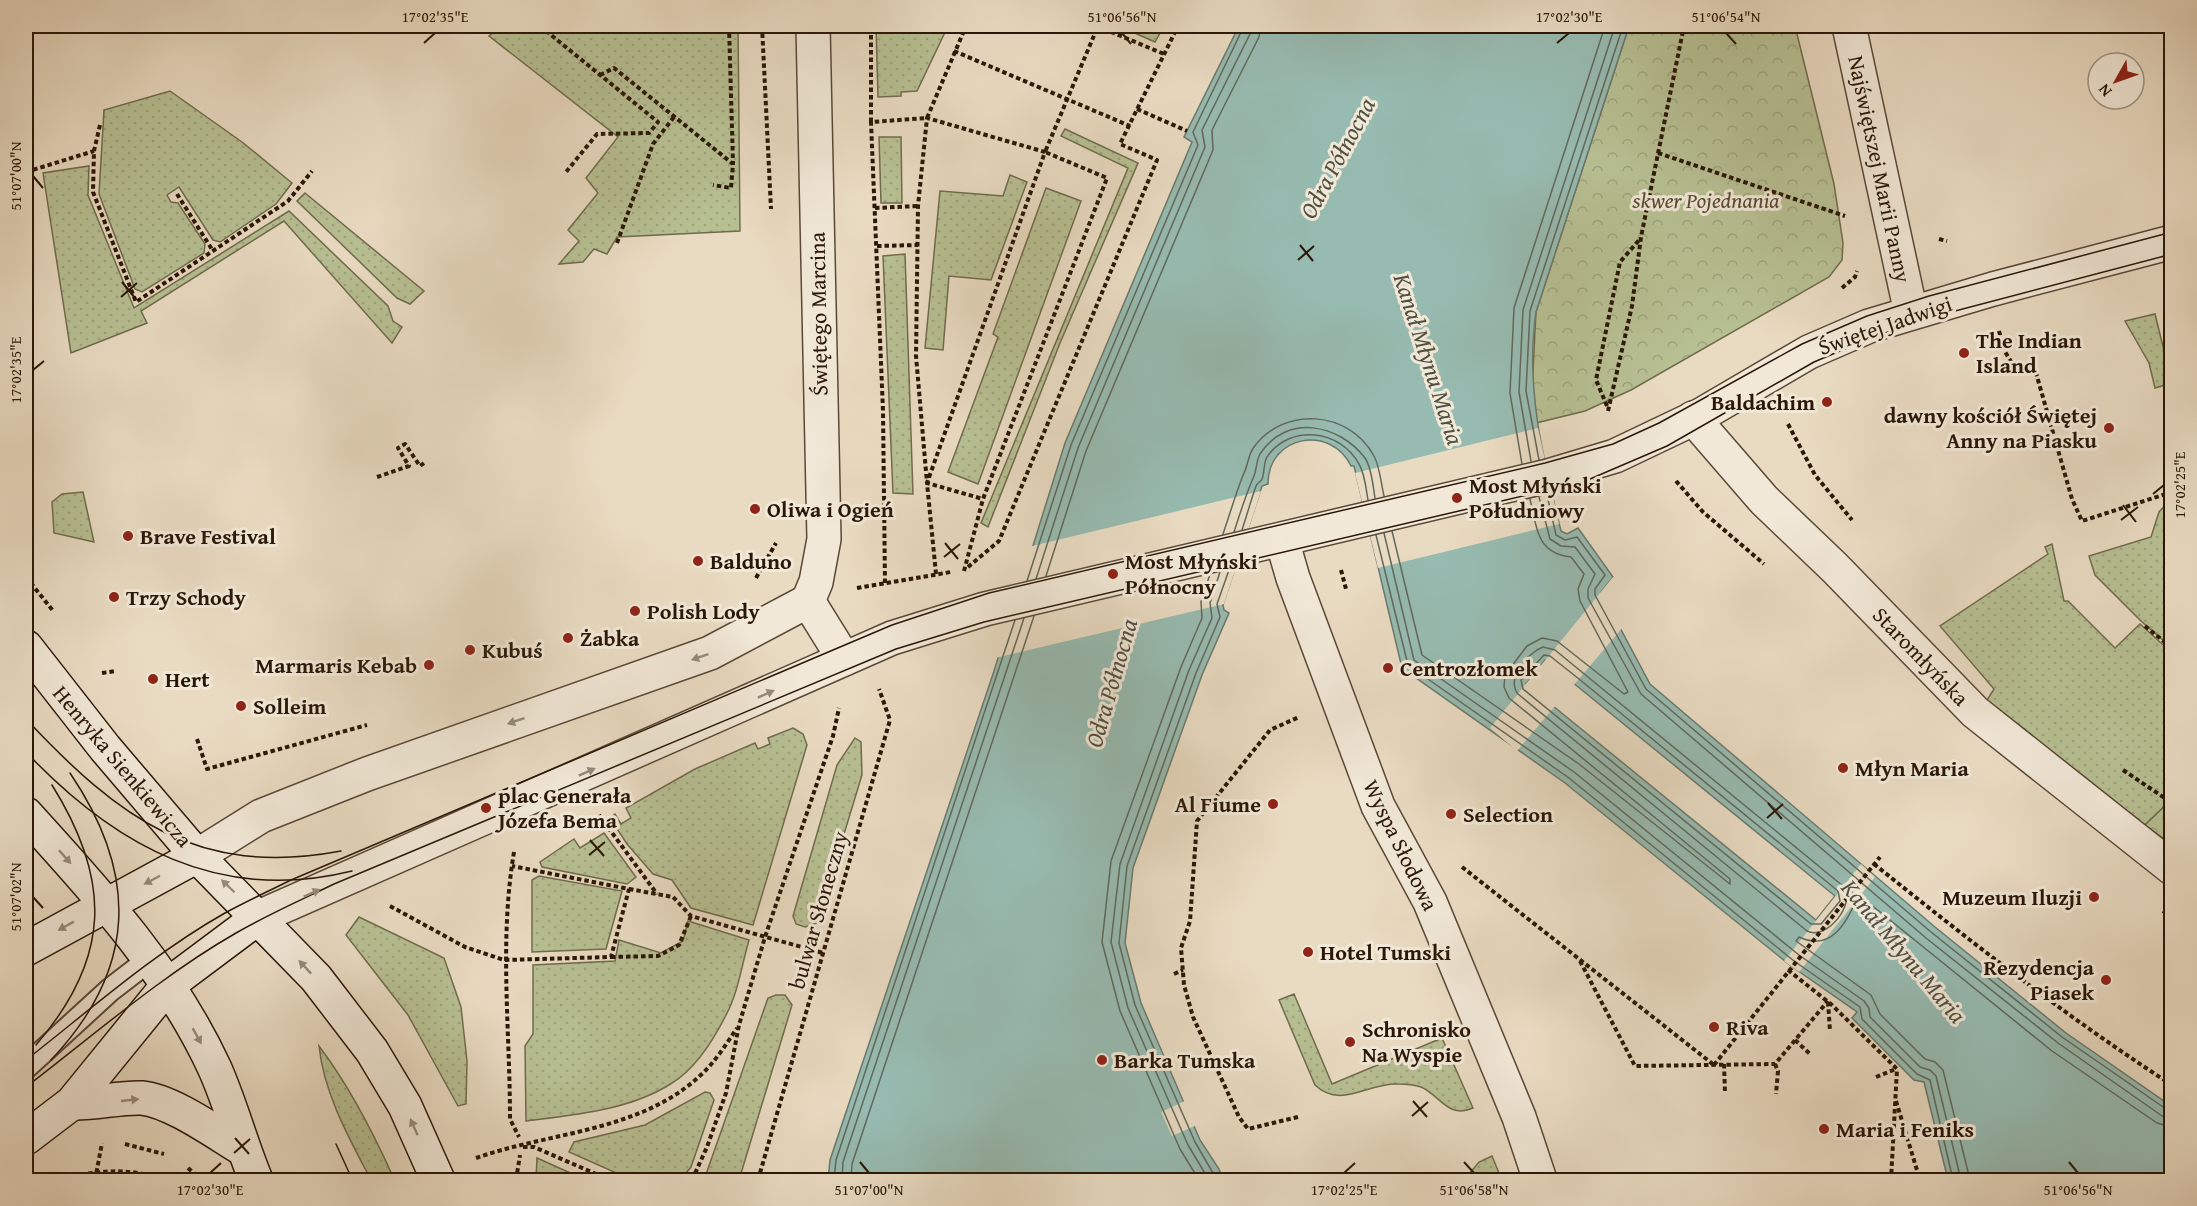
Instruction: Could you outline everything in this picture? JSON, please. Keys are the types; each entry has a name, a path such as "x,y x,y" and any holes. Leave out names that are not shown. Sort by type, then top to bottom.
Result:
{"street":[{"name":"Świętego Marcina","path":"812,591 824,539 813,26"},
{"name":"Najświętszej Marii Panny","path":"1849,26 1911,313"},
{"name":"Świętej Jadwigi","path":"1282,540 1548,476 1615,456 1693,418 1809,352 1869,326 2172,242"},
{"name":"Staromłyńska","path":"1693,418 1764,500 1835,568 1975,712 2172,868"},
{"path":"26,1138 72,1103 159,972 259,917 854,655 985,609 1243,546 1282,540"},
{"name":"Wyspa Słodowa","path":"1282,540 1293,578 1378,806 1430,902 1518,1117 1540,1180"},
{"path":"26,949 197,856 261,816 376,771 710,653 812,591 854,655"},
{"name":"Henryka Sienkiewicza","path":"26,647 105,748 197,856 316,978 372,1051 405,1106 438,1180"},
{"path":"26,814 107,903 159,972 215,1070 256,1180"},
{"path":"72,1103 92,1104 143,1098 183,1113 243,1149"}],"lane":[{"path":"26,1067 110,990 159,972"}],"path":[{"path":"540,26 658,122 649,133 597,134 566,172"},
{"path":"713,185 731,188 733,164 729,26"},
{"path":"762,26 771,210"},
{"path":"871,26 871,122 883,411 885,583"},
{"path":"936,574 916,356 918,206 927,118 966,26"},
{"path":"927,483 1045,152 1097,26 1164,54"},
{"path":"812,591 964,571 999,541 1157,160 1120,144 1178,26"},
{"path":"1641,237 1620,262 1596,380 1608,406 1632,306 1641,237 1684,26"},
{"path":"954,51 1130,126"},
{"path":"600,75 614,68 733,164"},
{"path":"1137,109 1186,131"},
{"path":"617,243 653,144 674,117"},
{"path":"871,122 927,118 1045,152 1107,178 982,499 964,571"},
{"path":"100,126 94,151 93,192 136,302 288,201 312,171"},
{"path":"26,172 94,151"},
{"path":"1658,153 1850,218"},
{"path":"177,194 213,251"},
{"path":"875,208 918,206"},
{"path":"877,246 918,245"},
{"path":"2004,350 2016,370 2034,366 2072,499 2082,521 2172,492"},
{"path":"377,477 409,466 398,448 405,444 420,466 424,463"},
{"path":"927,483 982,499"},
{"path":"755,580 776,546 778,536"},
{"path":"1340,567 1350,600"},
{"path":"2145,626 2172,648"},
{"name":"bulwar Słoneczny","path":"692,1180 707,1147 726,1093 740,1025 765,937 833,736 854,655"},
{"name":"bulwar Słoneczny","path":"758,1180 890,720 854,655"},
{"path":"1299,1117 1248,1129 1239,1117 1193,1017 1181,948 1190,921 1197,821 1270,730 1306,714"},
{"path":"197,739 207,769 368,725"},
{"path":"598,813 657,894"},
{"path":"515,848 508,890 504,960 510,1119 519,1137"},
{"path":"1714,1065 1789,968 1880,857"},
{"path":"1454,860 1714,1065"},
{"path":"1874,864 1938,916 2112,1046 2172,1085"},
{"path":"512,866 673,897 691,916 823,954"},
{"path":"611,957 629,889"},
{"path":"390,906 465,947 504,960 658,956 679,945 691,916"},
{"path":"1579,958 1635,1066 1775,1065"},
{"path":"1789,968 1828,1001 1897,1069 1891,1180"},
{"path":"1174,974 1183,970"},
{"path":"1828,1001 1830,1031"},
{"path":"1775,1065 1828,1001"},
{"path":"610,1180 534,1147 519,1147 620,1122 669,1099 704,1071 740,1025"},
{"path":"1795,1040 1810,1054"},
{"path":"1724,1064 1725,1093"},
{"path":"1775,1065 1778,1071 1776,1094"},
{"path":"1876,1077 1897,1069"},
{"path":"1895,1096 1920,1180"},
{"path":"103,1144 124,1144 166,1155"},
{"path":"515,1180 520,1155"},
{"path":"95,1180 100,1159"},
{"path":"184,1165 201,1180"},
{"path":"59,1180 97,1172 125,1170 147,1173 165,1180"}],"green space":[{"path":"501,26 738,26 740,231 617,237 607,254 594,249 583,262 559,264 579,241 568,230 598,193 586,178 618,137 489,36"},
{"path":"876,26 948,26 917,91 901,92 901,96 878,97"},
{"path":"1119,26 1164,26 1155,42"},
{"name":"skwer Pojednania","path":"1629,26 1795,26 1834,184 1843,243 1842,260 1829,277 1631,390 1585,411 1536,423 1532,391 1536,312"},
{"path":"170,91 242,142 292,183 276,204 220,242 213,240 179,187 167,195 171,202 178,203 205,244 204,253 142,292 135,289 99,194 104,110"},
{"path":"1065,129 1138,163 1060,343 988,527 981,523 1128,168 1061,136"},
{"path":"879,137 901,137 902,203 881,203"},
{"path":"89,166 88,195 134,308 289,211 388,306 393,321 402,327 392,343 284,221 141,311 147,323 71,353 43,173"},
{"path":"1010,175 1027,182 991,280 949,276 943,350 925,348 940,191 1003,196"},
{"path":"1046,188 1081,201 978,484 948,472 998,337 993,334"},
{"path":"305,193 424,291 410,304 397,298 297,201"},
{"path":"905,254 913,494 893,493 883,256"},
{"path":"2155,314 2170,375 2165,385 2155,388 2149,363 2125,321"},
{"path":"83,492 94,542 54,533 52,502 62,494"},
{"path":"2172,497 2171,647 2095,575 2089,556 2151,537 2159,512 2168,502 2167,499"},
{"path":"2052,544 2064,601 2068,601 2115,648 2140,624 2171,652 2171,800 2145,825 1987,700 1994,689 1940,626 2048,554 2045,547"},
{"path":"793,728 803,734 807,745 753,925 691,908 672,880 653,874 627,844 610,818 615,814 621,824 631,818 626,808 695,769 755,743 758,749 770,744 768,738"},
{"path":"855,738 861,742 862,775 817,923 805,927 796,924 793,916 837,765"},
{"path":"2171,800 2171,844 2145,825"},
{"path":"604,833 636,877 627,884 542,867 540,862 574,839 580,848"},
{"path":"539,876 622,891 606,949 532,952 532,880"},
{"path":"359,917 444,958 461,1007 467,1061 466,1104 458,1106 408,1015 346,935"},
{"path":"688,921 749,940 730,1006 716,1034 696,1062 672,1083 639,1099 602,1110 526,1121 525,1046 533,1034 533,965 615,961 619,940 661,953 683,941"},
{"path":"1294,994 1332,1084 1442,1038 1473,1108 1464,1111 1451,1109 1428,1091 1410,1085 1387,1084 1345,1095 1325,1092 1315,1085 1279,1000"},
{"path":"785,995 792,1005 739,1180 704,1180 768,998"},
{"path":"319,1046 341,1077 360,1110 394,1179 371,1180 346,1132 332,1098"},
{"path":"705,1092 710,1093 714,1100 691,1167 680,1180 632,1180 569,1152 574,1142 645,1125"},
{"path":"1492,1156 1501,1178 1464,1180 1479,1162"},
{"path":"537,1158 586,1180 536,1180"}],"water":[{"path":"1239,26 1629,26 1536,312 1533,340 1534,395 1542,449 1561,531 1567,534 1578,528 1613,577 1601,592 1650,684 1935,927 2066,1033 2171,1106 2171,1180 1948,1180 1924,1082 1914,1080 1852,1018 1857,1012 1791,966 1565,783 1402,668 1354,466 1351,466 1342,453 1330,444 1316,440 1302,441 1289,446 1278,455 1271,467 1268,484 1262,486 1223,605 1224,610 1229,613 1202,675 1133,868 1125,943 1141,1003 1200,1140 1219,1169 1223,1180 828,1180 830,1160 994,671 1065,443 1192,142 1184,137","holes":["1545,660 1835,896 1816,920 1526,684"]}],"pier":[{"name":"Most Młyński Południowy","path":"1538,428 1559,524 1378,568 1355,473"},
{"name":"Most Młyński Północny","path":"1261,491 1224,604 995,658 1028,547"},
{"path":"1613,577 1615,579 1604,593 1623,627 1573,686 1546,664 1530,683 1556,705 1517,751 1490,728"},
{"path":"1861,864 1875,877 1799,972 1784,961"},
{"path":"1187,1100 1197,1125 1172,1136 1161,1112"}],"tram line":[{"path":"26,1060 148,964 199,929 242,904 291,880 892,625 989,593 1545,463 1613,444 1659,423 1802,344 1867,316 1929,296 2172,232"},
{"path":"26,1087 181,968 236,933 272,914 334,884 896,649 984,622 1583,482 1667,446 1814,362 1873,337 1936,316 2172,254"},
{"path":"26,719 94,785 129,811 164,832 203,847 244,856 290,857 341,851"},
{"path":"26,752 96,815 133,840 172,859 214,873 257,880 303,879 352,871"},
{"path":"51,1060 79,1026 100,991 113,956 119,921 117,885 108,848 93,811 70,773"},
{"path":"36,1045 61,1013 79,981 90,950 95,918 93,887 85,854 72,820 52,785"},
{"path":"336,1144 352,1179"},
{"path":"317,1173 321,1180"}],"place":[{"name":"The Indian Island","path":"1964,353"},
{"name":"Baldachim","path":"1827,402"},
{"name":"dawny kościół Świętej Anny na Piasku","path":"2109,428"},
{"name":"Most Młyński Południowy","path":"1457,498"},
{"name":"Oliwa i Ogień","path":"755,509"},
{"name":"Brave Festival","path":"128,536"},
{"name":"Balduno","path":"698,561"},
{"name":"Most Młyński Północny","path":"1113,574"},
{"name":"Trzy Schody","path":"114,597"},
{"name":"Polish Lody","path":"635,611"},
{"name":"Żabka","path":"568,638"},
{"name":"Kubuś","path":"470,650"},
{"name":"Marmaris Kebab","path":"429,665"},
{"name":"Centrozłomek","path":"1388,668"},
{"name":"Hert","path":"153,679"},
{"name":"Solleim","path":"241,706"},
{"name":"Młyn Maria","path":"1843,768"},
{"name":"Al Fiume","path":"1273,804"},
{"name":"plac Generała Józefa Bema","path":"486,808"},
{"name":"Selection","path":"1451,814"},
{"name":"Muzeum Iluzji","path":"2094,897"},
{"name":"Hotel Tumski","path":"1308,952"},
{"name":"Rezydencja Piasek","path":"2106,980"},
{"name":"Riva","path":"1714,1027"},
{"name":"Schronisko Na Wyspie","path":"1350,1042"},
{"name":"Barka Tumska","path":"1102,1060"},
{"name":"Maria i Feniks","path":"1824,1129"}],"water label":[{"name":"Odra Północna","path":"1337,158"},
{"name":"Kanał Młynu Maria","path":"1429,359"},
{"name":"Odra Północna","path":"1111,683"},
{"name":"Kanał Młynu Maria","path":"1904,951"}]}
